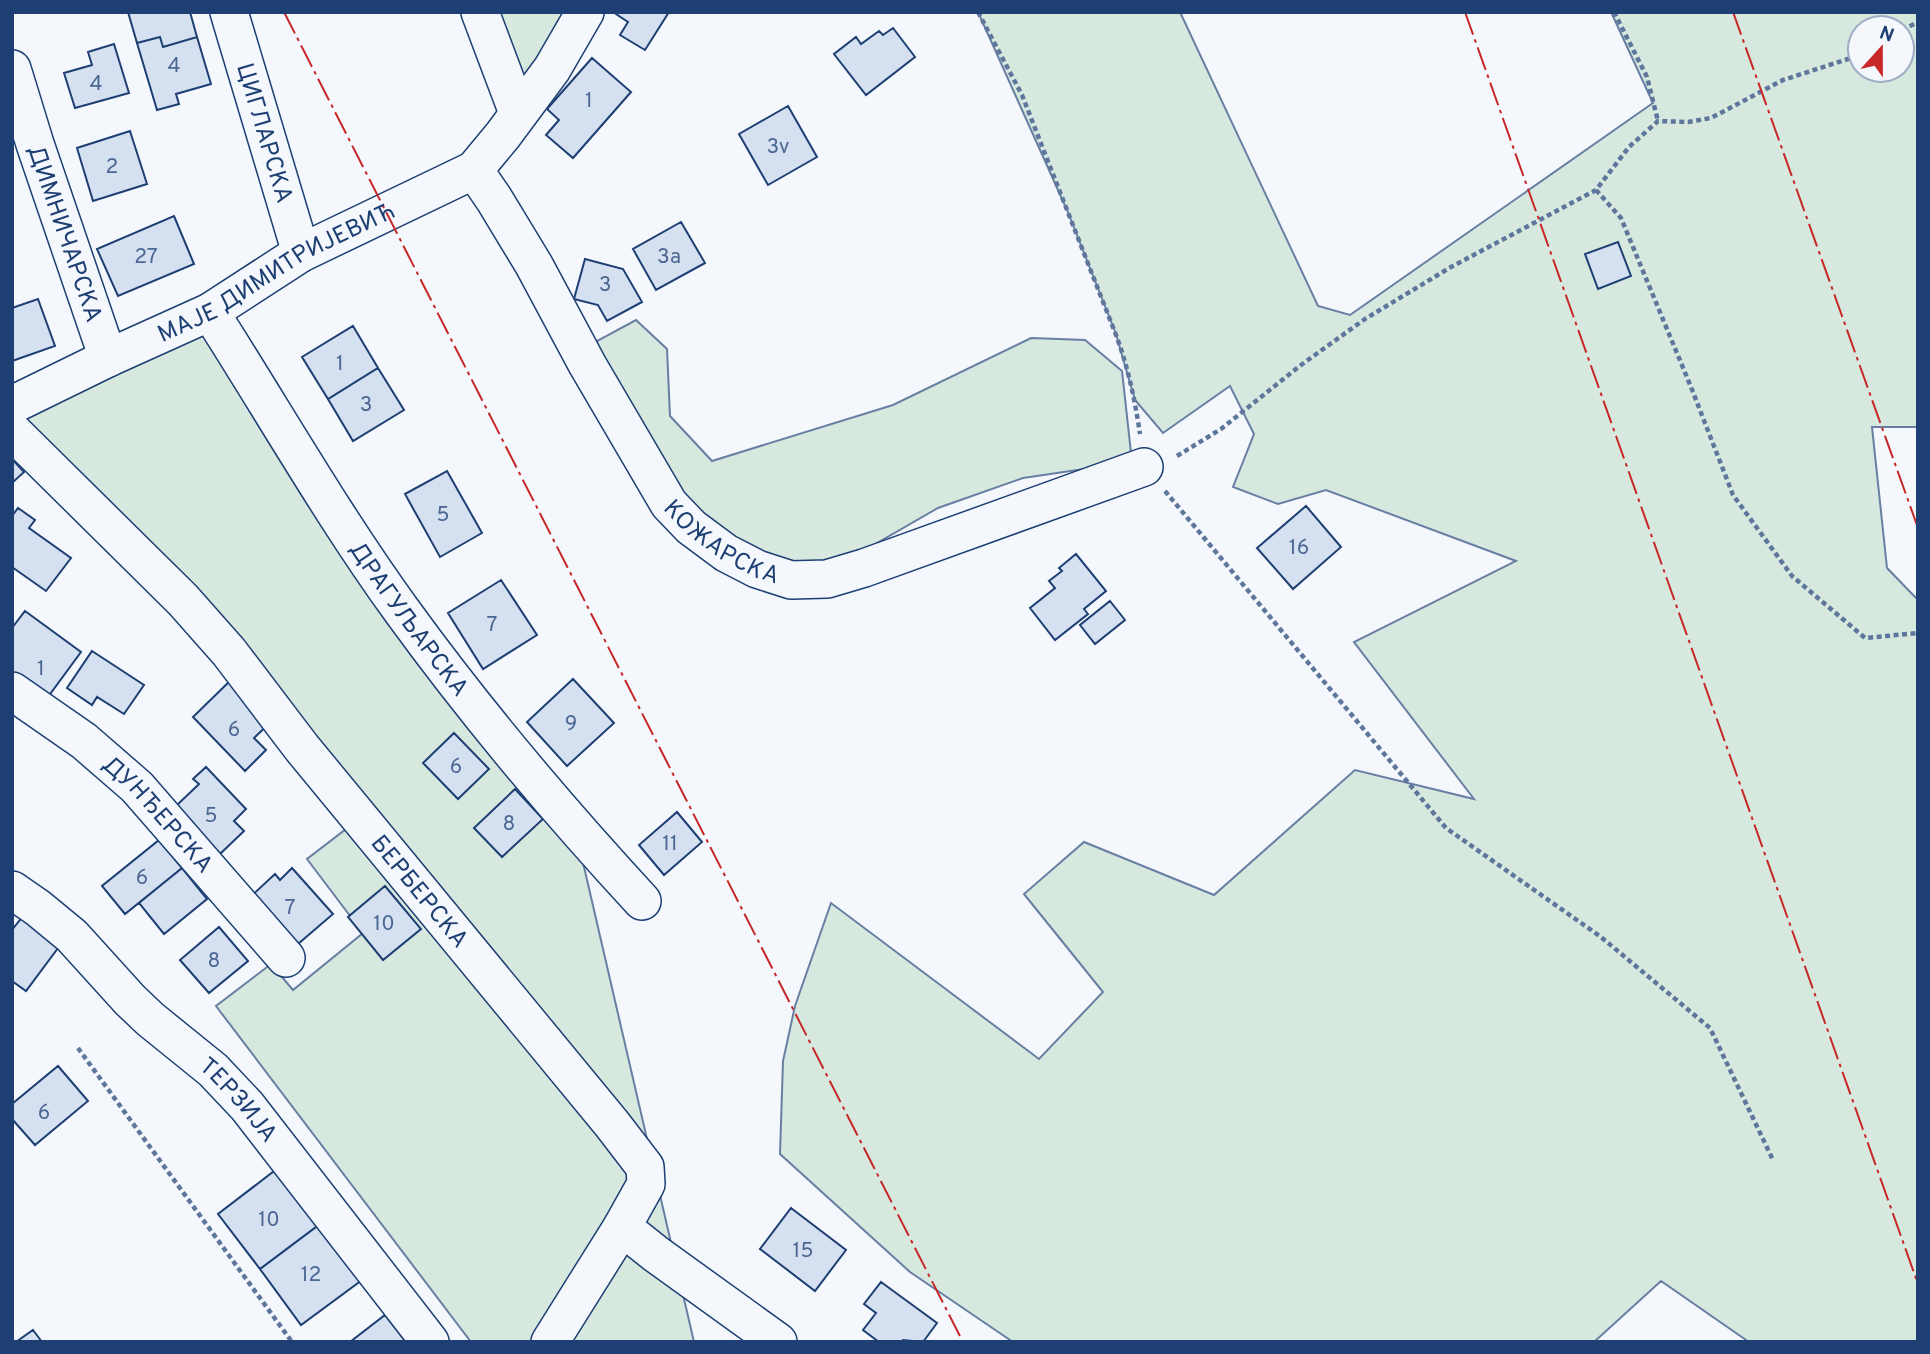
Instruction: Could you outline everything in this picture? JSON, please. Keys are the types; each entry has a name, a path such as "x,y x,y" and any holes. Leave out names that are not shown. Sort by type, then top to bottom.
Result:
{"street":[{"name":"ЦИГЛАРСКА","path":"229,12 301,253"},
{"path":"480,12 518,113"},
{"name":"МАЈЕ ДИМИТРИЈЕВИЋ","path":"12,405 210,312 301,253 474,170 552,69 585,12"},
{"name":"ДИМНИЧАРСКА","path":"12,69 108,358"},
{"name":"КОЖАРСКА","path":"474,170 534,265 587,364 669,504 691,527 726,553 757,569 791,580 827,579 1144,467"},
{"name":"ДРАГУЉАРСКА","path":"210,312 327,499 401,610 527,772 642,901"},
{"name":"БЕРБЕРСКА","path":"12,431 183,600 229,652 302,748 645,1167 646,1184 550,1342"},
{"name":"ДУНЂЕРСКА","path":"12,691 84,741 137,787 286,958"},
{"name":"ТЕРЗИЈА","path":"12,890 72,936 130,1000 205,1062 247,1106 430,1342"},
{"path":"622,1227 778,1342"}],"path":[{"path":"978,12 1021,95 1127,365 1135,400 1144,467 1446,828 1601,937 1710,1028 1773,1160"},
{"path":"1614,12 1647,77 1658,121"},
{"path":"1144,467 1180,454 1221,429 1365,318 1451,267 1596,190 1629,147 1658,121 1689,122 1711,118 1783,80 1846,60"},
{"path":"1596,190 1621,218 1733,495 1792,576 1865,638 1918,633"},
{"path":"78,1048 292,1342"}],"shaded area":[{"path":"482,12 580,12 518,113"},
{"path":"978,12 1180,12 1318,306 1350,315 1653,103 1611,12 1918,12 1918,427 1872,427 1887,568 1918,600 1918,1342 1749,1342 1661,1281 1594,1342 1013,1342 910,1272 780,1154 783,1061 795,1006 831,903 1039,1059 1103,992 1024,894 1084,842 1214,895 1355,770 1474,799 1354,642 1516,561 1326,490 1278,504 1233,487 1254,434 1230,386 1163,433 1135,400 1116,334 1067,210"},
{"path":"210,312 575,828 694,1342 471,1342 216,1006 271,964 293,990 363,933 307,859 359,819 12,405"},
{"path":"636,320 667,349 670,416 712,461 893,405 1031,338 1085,340 1122,371 1132,462 1023,478 938,508 870,547 825,562 789,562 756,551 690,510 584,348"}],"building":[{"path":"128,12 190,12 197,37 163,47 160,37 137,43"},
{"path":"613,12 669,12 645,50 620,35 628,22"},
{"path":"893,28 915,57 866,95 834,54 856,37 861,44 879,31 883,35"},
{"path":"160,37 163,47 197,37 211,84 176,94 179,104 157,110 137,43"},
{"path":"114,44 129,93 75,108 64,73 92,65 88,52"},
{"path":"592,58 631,92 573,158 546,135 559,120 547,109"},
{"path":"788,106 817,157 768,185 739,134"},
{"path":"130,131 147,184 93,201 77,148"},
{"path":"174,216 194,264 118,296 97,249"},
{"path":"681,222 705,263 656,290 633,249"},
{"path":"1618,242 1631,276 1598,289 1585,254"},
{"path":"585,259 623,269 642,302 607,321 598,305 574,299"},
{"path":"38,299 55,346 12,361 12,308"},
{"path":"353,326 378,368 328,399 302,357"},
{"path":"378,368 404,410 353,441 328,399"},
{"path":"12,459 24,472 12,483"},
{"path":"447,471 482,533 440,557 405,494"},
{"path":"1306,506 1341,547 1293,589 1257,548"},
{"path":"18,508 35,520 29,528 71,558 46,591 12,567 12,516"},
{"path":"1076,554 1106,591 1084,609 1088,614 1055,640 1030,608 1055,588 1049,581 1062,571 1059,568"},
{"path":"501,580 537,635 483,669 448,613"},
{"path":"1110,601 1125,620 1095,644 1080,625"},
{"path":"25,611 81,652 42,705 12,683 12,628"},
{"path":"92,651 144,685 124,714 97,697 92,705 67,688"},
{"path":"233,678 273,720 254,738 266,750 245,771 193,717"},
{"path":"573,679 614,723 567,766 527,722"},
{"path":"454,733 489,769 458,799 423,763"},
{"path":"206,767 246,809 234,821 244,831 220,854 175,807 199,784 193,779"},
{"path":"515,789 543,819 502,857 474,828"},
{"path":"677,812 702,842 664,875 639,845"},
{"path":"159,840 182,868 125,914 102,886"},
{"path":"182,868 207,899 164,934 139,903"},
{"path":"292,868 333,914 291,950 247,900 275,874 280,880"},
{"path":"385,886 421,929 383,960 348,917"},
{"path":"23,916 61,944 26,991 12,981 12,930"},
{"path":"219,927 248,961 209,993 180,960"},
{"path":"58,1066 88,1101 35,1145 12,1119 12,1104"},
{"path":"278,1168 320,1224 260,1269 218,1214"},
{"path":"791,1208 846,1250 815,1291 760,1249"},
{"path":"320,1224 362,1280 301,1325 260,1269"},
{"path":"881,1282 937,1323 923,1342 879,1342 863,1330 876,1313 864,1304"},
{"path":"385,1315 406,1342 350,1342"},
{"path":"33,1330 42,1342 16,1342"}],"power":[{"path":"284,12 963,1342"},
{"path":"1465,12 1918,1284"},
{"path":"1733,12 1918,528"}]}
